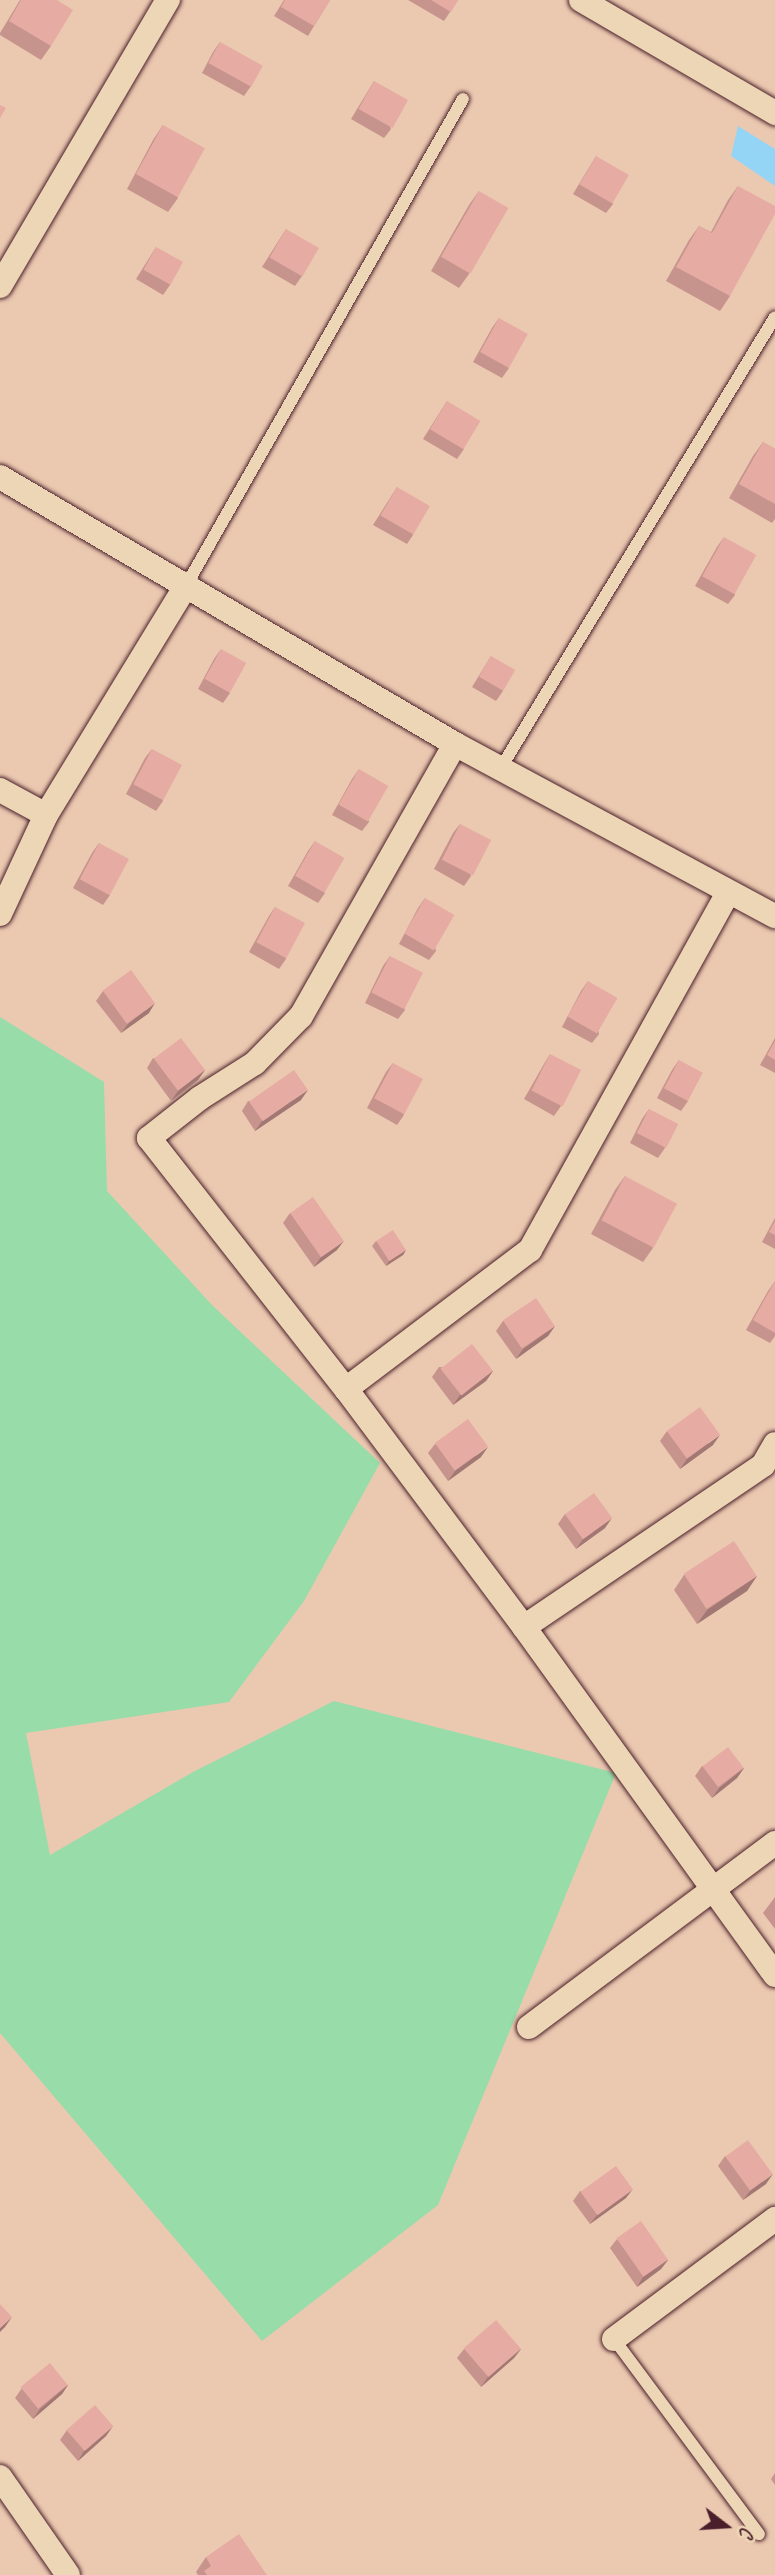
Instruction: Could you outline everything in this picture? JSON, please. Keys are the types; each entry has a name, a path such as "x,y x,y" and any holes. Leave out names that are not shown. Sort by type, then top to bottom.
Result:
{"street":[{"path":"0,286 168,0"},
{"path":"581,0 775,113"},
{"path":"0,477 187,584 455,744 502,766 728,893 775,916"},
{"path":"0,914 46,815 187,584"},
{"path":"455,744 301,1016 255,1063 200,1098 149,1138 346,1389 524,1627 715,1888 775,1975"},
{"path":"0,790 46,815"},
{"path":"346,1389 530,1250 728,893"},
{"path":"524,1627 763,1465 775,1444"},
{"path":"529,2026 775,1843"},
{"path":"614,2339 775,2219"},
{"path":"0,2477 68,2575"}],"lane":[{"path":"187,584 463,99"},
{"path":"502,766 775,317"},
{"path":"614,2339 759,2534"}],"green space":[{"path":"0,1017 104,1082 107,1191 212,1305 380,1463 304,1601 229,1702 26,1733 50,1855 193,1772 334,1701 616,1773 438,2205 262,2341 0,2033"}],"water":[{"path":"738,126 775,149 775,186 731,156"}],"building":[{"path":"21,0 57,0 73,10 51,46 9,21"},
{"path":"285,0 330,0 314,26 281,7"},
{"path":"431,0 458,0 451,12"},
{"path":"220,42 263,66 251,87 208,63"},
{"path":"374,81 408,100 393,128 358,109"},
{"path":"0,105 6,108 0,118"},
{"path":"163,125 205,148 178,197 136,174"},
{"path":"596,156 629,175 612,204 580,185"},
{"path":"738,186 775,206 775,214 730,296 676,267 699,226 712,233"},
{"path":"479,191 508,208 470,274 441,257"},
{"path":"286,229 319,248 302,277 270,258"},
{"path":"156,247 183,262 171,285 143,270"},
{"path":"499,318 528,334 509,368 480,352"},
{"path":"447,401 480,421 463,449 430,429"},
{"path":"763,442 775,449 775,504 739,484"},
{"path":"397,487 430,506 413,535 380,516"},
{"path":"724,537 756,555 735,594 702,576"},
{"path":"221,649 246,663 230,693 205,679"},
{"path":"491,656 515,670 503,691 479,677"},
{"path":"152,749 182,765 163,800 133,784"},
{"path":"359,769 388,786 368,822 338,805"},
{"path":"460,824 491,840 473,876 442,860"},
{"path":"315,841 344,858 324,893 295,876"},
{"path":"99,843 129,859 110,895 80,879"},
{"path":"425,898 454,915 434,951 404,934"},
{"path":"275,907 305,923 286,958 256,942"},
{"path":"390,956 423,973 404,1009 371,993"},
{"path":"131,970 155,1003 127,1024 103,991"},
{"path":"588,981 617,998 597,1034 568,1017"},
{"path":"181,1038 205,1070 178,1090 154,1058"},
{"path":"775,1041 775,1060 767,1055"},
{"path":"550,1054 581,1070 563,1106 531,1091"},
{"path":"679,1060 703,1073 688,1101 664,1088"},
{"path":"393,1063 423,1079 404,1114 374,1098"},
{"path":"294,1070 308,1090 263,1121 249,1102"},
{"path":"649,1109 678,1124 666,1148 637,1133"},
{"path":"625,1176 677,1204 654,1248 602,1220"},
{"path":"313,1197 344,1241 321,1257 290,1213"},
{"path":"775,1221 775,1235 769,1232"},
{"path":"393,1230 406,1250 389,1261 376,1241"},
{"path":"775,1281 775,1333 753,1320"},
{"path":"536,1298 555,1326 522,1349 503,1320"},
{"path":"472,1344 493,1371 461,1395 440,1369"},
{"path":"700,1407 720,1435 687,1459 667,1431"},
{"path":"468,1419 488,1447 455,1471 435,1443"},
{"path":"594,1493 612,1518 583,1539 565,1514"},
{"path":"734,1541 757,1576 707,1609 684,1574"},
{"path":"728,1747 744,1768 718,1787 702,1766"},
{"path":"748,2140 773,2174 750,2190 725,2156"},
{"path":"616,2166 633,2189 597,2215 580,2192"},
{"path":"641,2221 668,2260 643,2277 616,2238"},
{"path":"0,2304 12,2317 0,2328"},
{"path":"496,2320 521,2349 488,2377 464,2348"},
{"path":"50,2363 68,2385 38,2409 20,2387"},
{"path":"95,2405 113,2426 85,2451 66,2430"},
{"path":"239,2534 267,2575 207,2575 204,2571 211,2566 206,2557"}]}
